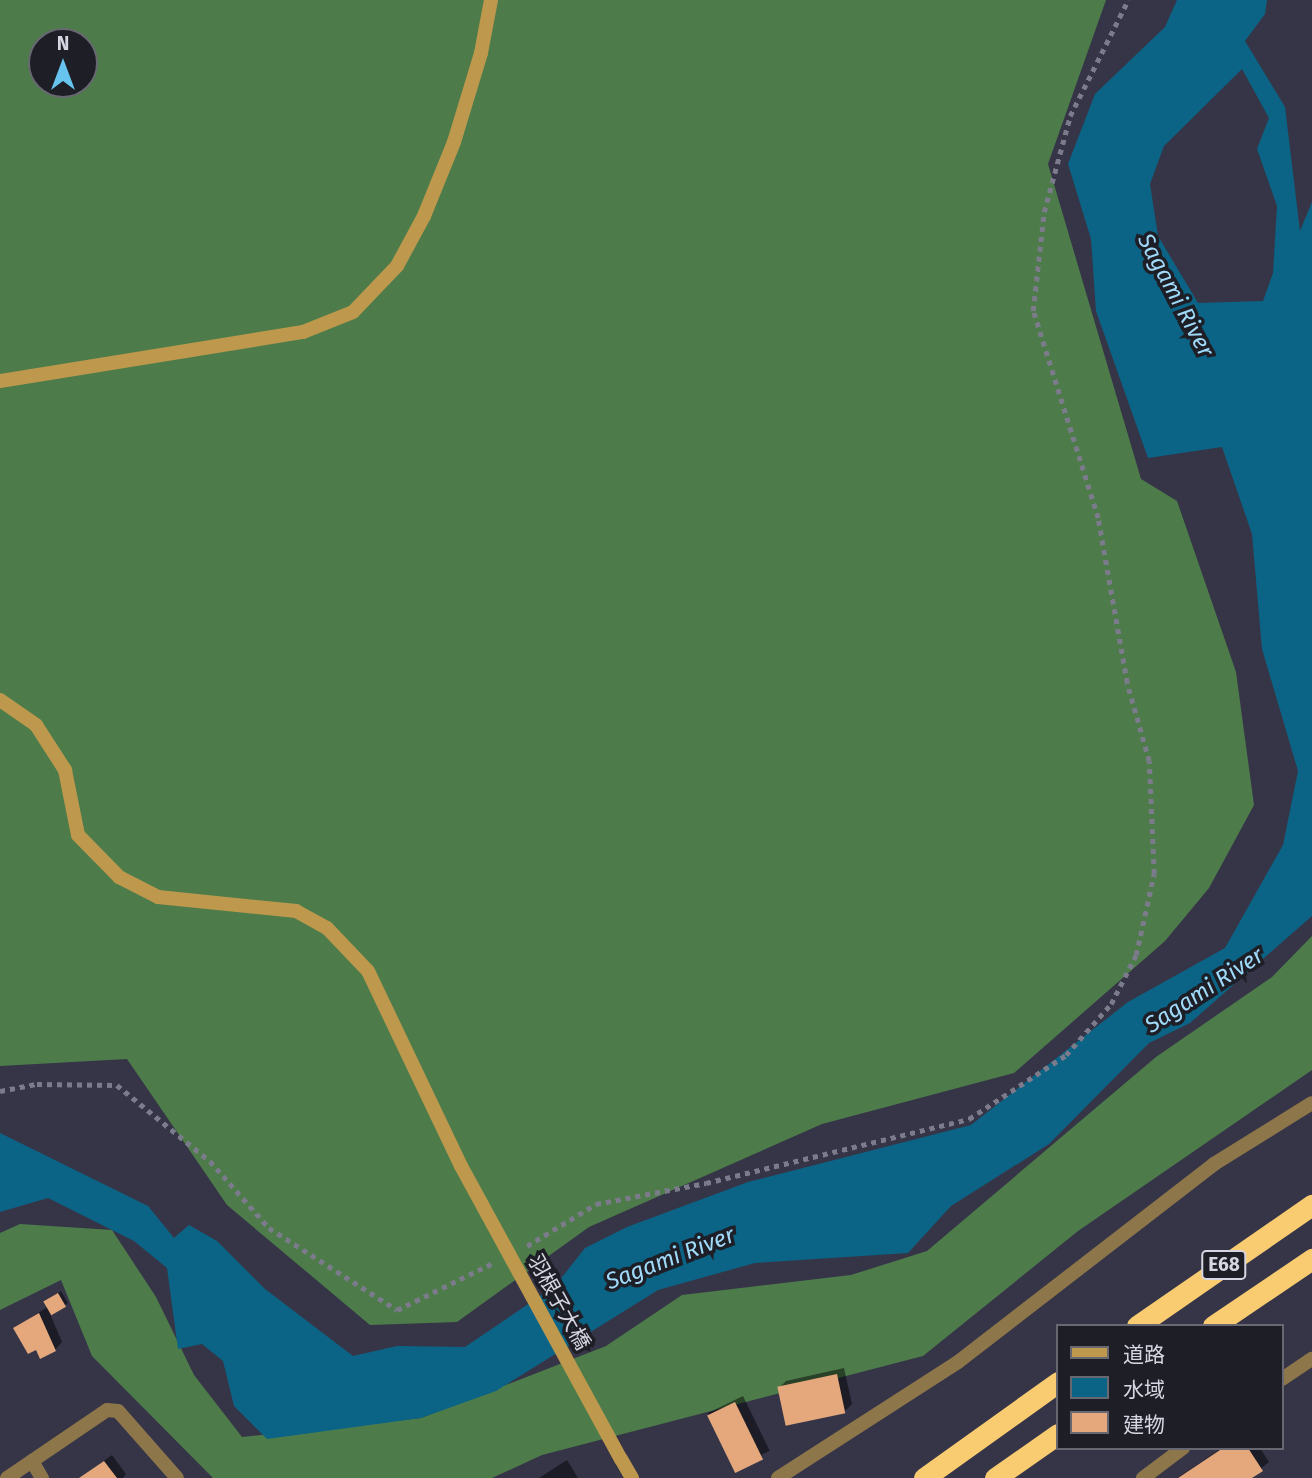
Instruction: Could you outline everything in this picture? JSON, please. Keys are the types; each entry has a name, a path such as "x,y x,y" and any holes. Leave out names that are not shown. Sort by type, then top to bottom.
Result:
{"highway":[{"name":"E68","path":"1140,1324 1312,1205"},
{"name":"E68","path":"1216,1324 1312,1259"},
{"path":"924,1478 1056,1383"},
{"path":"995,1478 1056,1435"}],"street":[{"path":"0,381 303,332 353,312 397,266 454,142 481,53 491,0"},
{"name":"羽根子大橋","path":"0,700 36,725 65,770 78,835 120,877 158,897 296,911 327,928 368,971 461,1166 632,1478"},
{"path":"778,1478 958,1362 1214,1164 1312,1103"},
{"path":"1284,1378 1312,1359"},
{"path":"7,1478 107,1410 118,1411 177,1478"},
{"path":"1143,1478 1180,1450"},
{"path":"32,1461 42,1478"}],"path":[{"path":"517,1250 596,1204 757,1171 969,1119 1066,1055 1111,1004 1136,955 1154,874 1149,761 1127,683 1098,518 1033,311 1044,212 1070,116 1128,0"},
{"path":"0,1091 37,1084 117,1085 210,1161 269,1228 397,1310 493,1262"}],"green space":[{"path":"0,0 1106,0 1048,164 1141,479 1177,501 1236,672 1254,805 1209,888 1165,941 1014,1073 822,1124 589,1227 457,1322 370,1325 227,1205 127,1059 0,1066"},
{"path":"1312,936 1312,1070 1078,1231 923,1356 542,1455 492,1478 213,1478 92,1356 61,1280 0,1310 0,1233 20,1224 112,1230 156,1297 194,1375 242,1437 421,1418 606,1346 682,1295 851,1275 927,1251 1156,1057 1272,977"}],"water":[{"name":"Sagami River","path":"1177,0 1267,0 1265,14 1245,41 1285,107 1300,231 1312,202 1312,916 1190,1023 1149,1043 1049,1144 951,1206 908,1253 755,1263 658,1290 496,1391 421,1418 267,1439 234,1406 223,1361 202,1344 178,1349 167,1268 134,1241 48,1198 0,1212 0,1133 148,1206 174,1238 189,1225 217,1241 265,1289 353,1356 397,1346 465,1347 555,1286 585,1248 627,1227 748,1182 971,1125 1128,1002 1225,948 1283,845 1298,771 1262,649 1252,534 1222,447 1148,458 1096,311 1091,239 1068,164 1095,94 1165,27","holes":["1242,69 1269,118 1257,149 1277,206 1273,273 1263,301 1198,303 1158,236 1150,184 1164,146"]}],"building":[{"path":"58,1293 66,1307 51,1315 43,1302"},
{"path":"39,1313 56,1351 40,1359 36,1350 28,1354 13,1328"},
{"path":"837,1374 845,1413 786,1426 777,1387"},
{"path":"735,1402 763,1460 735,1473 707,1416"},
{"path":"1220,1450 1249,1450 1263,1471 1252,1478 1178,1478"},
{"path":"104,1461 117,1478 79,1478"}]}
